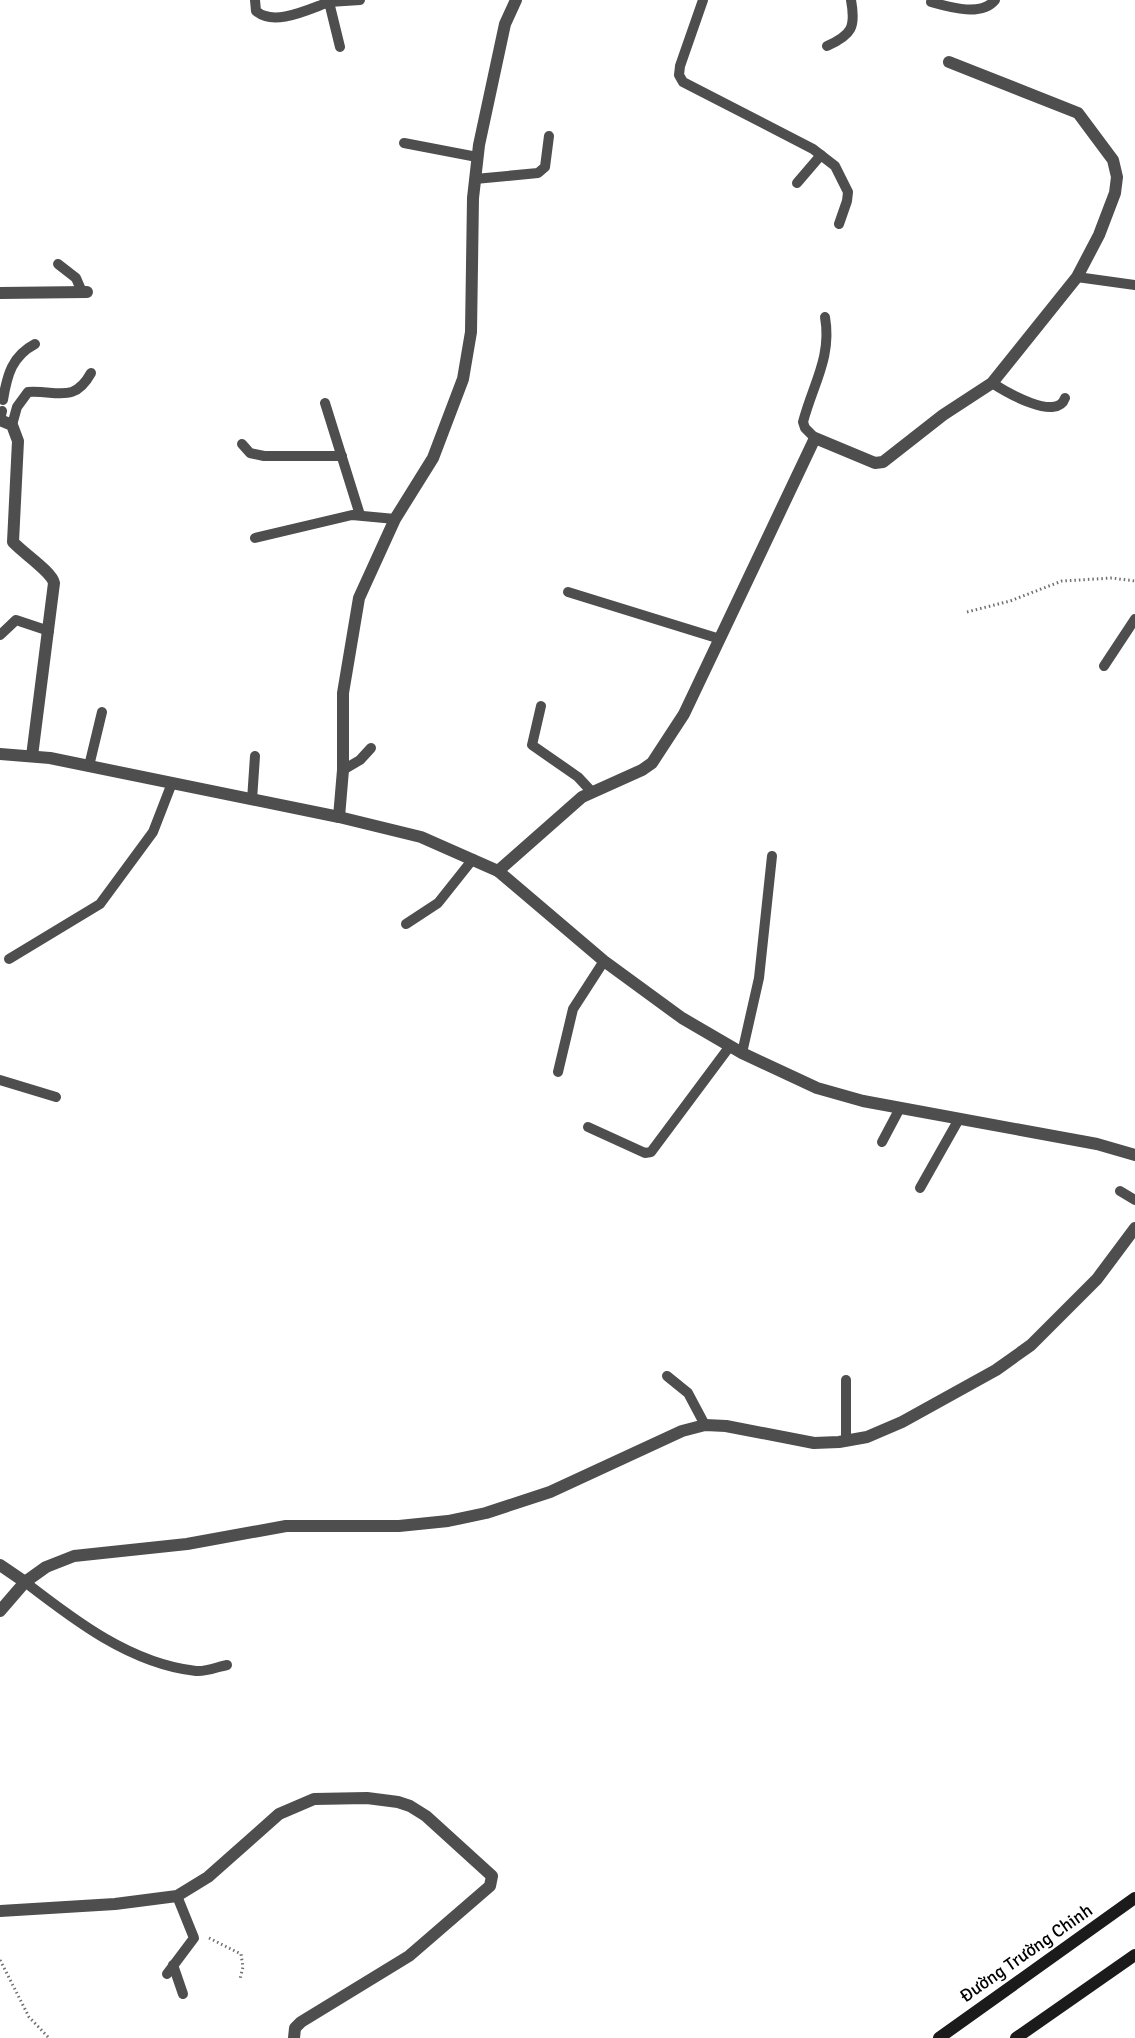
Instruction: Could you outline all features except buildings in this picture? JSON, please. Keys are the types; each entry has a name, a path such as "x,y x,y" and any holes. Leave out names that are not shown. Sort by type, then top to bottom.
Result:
{"main road":[{"name":"Đường Trường Chinh","path":"939,2038 1135,1898"},
{"path":"1016,2038 1135,1955"}],"street":[{"path":"339,817 343,770 343,693 357,609 365,579 395,519 433,458 463,379 471,332 477,157 505,24 516,0"},
{"path":"498,870 591,791 642,770 659,756 678,725 815,438 875,463 883,462 943,415 992,383 1077,278 1099,235 1115,194 1117,177 1113,160 1078,113 949,62"},
{"path":"0,293 84,292"},
{"path":"3,415 18,441 11,537 25,556 53,578 49,631 32,756"},
{"path":"0,754 32,756 89,766 339,817 421,837 498,870 604,961 682,1018 742,1053 817,1088 900,1108 1097,1144 1135,1155"},
{"path":"0,1611 25,1582 46,1567 81,1555 187,1544 286,1526 399,1526 448,1521 486,1513 550,1492 682,1431 705,1425 726,1426 814,1443 867,1437 902,1422 996,1370 1031,1345 1097,1279 1135,1228"},
{"path":"0,1565 25,1582"},
{"path":"0,1911 115,1904 177,1896 208,1877 279,1814 314,1799 366,1798 410,1806 426,1816 492,1876 490,1886 409,1956 301,2022 295,2028 294,2038"}],"lane":[{"path":"255,0 256,11 266,18 280,17 328,1 360,0"},
{"path":"703,0 680,66 679,75 683,82 821,155 835,166 848,192 839,224"},
{"path":"827,46 845,38 852,28 850,0"},
{"path":"931,2 952,8 974,8 986,7 995,0"},
{"path":"328,1 340,47"},
{"path":"475,179 538,173 545,167 549,135"},
{"path":"404,142 477,157"},
{"path":"797,183 821,155"},
{"path":"58,264 76,278 84,292"},
{"path":"1077,278 1135,285"},
{"path":"815,438 805,428 803,422 827,350 825,317"},
{"path":"3,415 7,376 23,350 35,344"},
{"path":"3,415 17,408 28,392 73,393 86,383 91,373"},
{"path":"992,383 1008,394 1046,407 1056,409 1061,406 1065,398"},
{"path":"325,403 360,515"},
{"path":"242,444 250,453 264,456 342,456"},
{"path":"255,538 360,515 395,519"},
{"path":"568,592 720,639"},
{"path":"1104,666 1135,619"},
{"path":"0,635 16,620 49,631"},
{"path":"541,706 532,745 578,777 591,791"},
{"path":"89,766 102,712"},
{"path":"343,770 360,760 371,748"},
{"path":"252,800 255,756"},
{"path":"9,959 100,904 153,832 172,783"},
{"path":"742,1053 759,978 771,856"},
{"path":"406,924 438,903 473,859"},
{"path":"558,1072 573,1009 604,961"},
{"path":"588,1128 645,1153 651,1152 730,1046"},
{"path":"0,1080 56,1096"},
{"path":"882,1142 900,1108"},
{"path":"920,1188 959,1119"},
{"path":"1120,1191 1135,1200"},
{"path":"667,1376 688,1393 705,1425"},
{"path":"846,1380 846,1441"},
{"path":"25,1582 94,1632 127,1650 194,1671 228,1665"},
{"path":"177,1896 193,1932 193,1942 170,1969 183,1994"}],"path":[{"path":"967,612 1010,601 1062,581 1112,578 1135,581"},
{"path":"193,1932 241,1954 243,1967 240,1979"},
{"path":"0,1960 29,2017 49,2038"}]}
